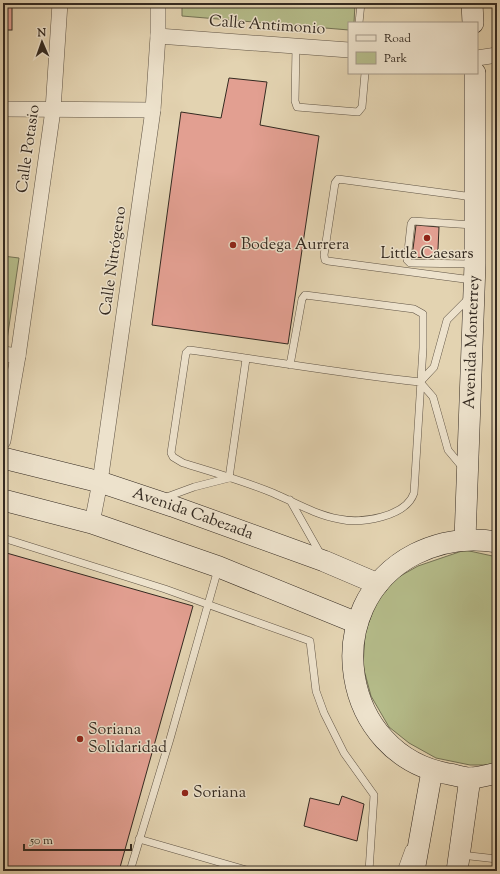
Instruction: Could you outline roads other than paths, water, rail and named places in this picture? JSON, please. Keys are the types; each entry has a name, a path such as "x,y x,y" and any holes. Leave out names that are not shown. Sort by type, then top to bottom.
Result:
{"main road":[{"path":"472,3 473,22"},
{"name":"Avenida Monterrey","path":"465,540 476,197 475,74"},
{"name":"Avenida Cabezada","path":"3,458 100,482 324,561 378,584"},
{"path":"3,500 92,523 219,567 357,623"},
{"path":"497,542 465,540 432,546 402,561 378,584 366,602 357,623 351,659 357,695 374,728 400,754 432,771 470,778 497,774"},
{"path":"414,871 432,771"},
{"path":"459,863 470,778"}],"street":[{"name":"Calle Potasio","path":"3,441 18,356 53,110 60,3"},
{"name":"Calle Nitrógeno","path":"92,523 100,482 153,110 158,36 158,3"},
{"name":"Calle Antimonio","path":"158,36 348,50"},
{"path":"478,58 497,55"},
{"path":"3,109 153,110"},
{"path":"3,354 18,356"}],"lane":[{"path":"359,22 361,3"},
{"path":"296,47 295,101 297,107 358,112 362,107 365,74"},
{"path":"474,279 328,261 325,260 324,255 335,183 338,179 476,197"},
{"path":"474,279 428,264 410,263 407,260 411,224 413,221 475,225"},
{"path":"420,382 434,367 447,320 474,279"},
{"path":"290,365 302,298 304,296 307,295 414,309 421,312 424,317 420,382 414,493 407,505 381,517 366,520 349,521 332,518 289,500 174,459 172,453 187,351 191,350 246,359 290,365 420,382 434,397 448,450 468,473"},
{"path":"229,478 246,359"},
{"path":"155,501 229,478"},
{"path":"289,500 324,561"},
{"path":"3,538 208,604 307,639 311,643 312,670 316,691 324,713 344,753 374,795 369,871"},
{"path":"130,871 219,567"},
{"path":"401,871 414,837 423,827"},
{"path":"139,839 250,871"},
{"path":"459,863 497,859"}],"place":[{"name":"Little Caesars","path":"427,238"},
{"name":"Bodega Aurrera","path":"233,245"},
{"name":"Soriana Solidaridad","path":"80,739"},
{"name":"Soriana","path":"185,793"}]}
